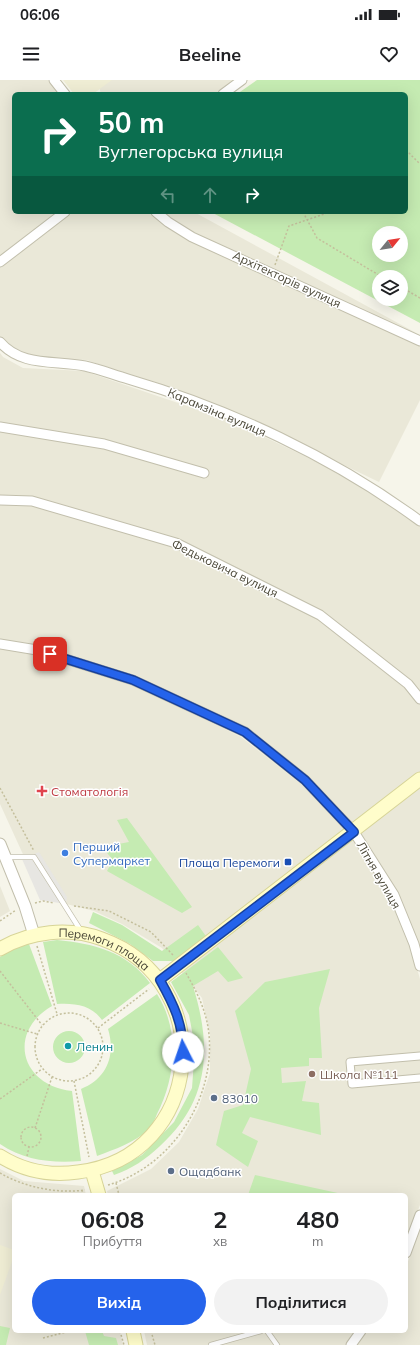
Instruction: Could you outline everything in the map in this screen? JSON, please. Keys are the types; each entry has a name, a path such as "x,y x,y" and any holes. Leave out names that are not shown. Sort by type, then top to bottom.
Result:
{"main road":[{"path":"160,980 354,832 420,779"},
{"name":"Перемоги площа","path":"0,949 10,943 34,935 62,931 83,934 117,944 140,960 160,980 175,1007 183,1037 183,1068 175,1098 161,1124 140,1147 114,1163 92,1171 64,1174 44,1173 24,1168 0,1156"},
{"path":"92,1171 98,1191"},
{"path":"133,1333 136,1345"}],"street":[{"path":"54,80 63,92"},
{"path":"226,92 242,80"},
{"path":"0,262 63,214"},
{"name":"Архітекторів вулиця","path":"158,214 192,237 272,272 420,341"},
{"name":"Карамзіна вулиця","path":"0,342 6,349 24,359 84,366 168,391 227,413 336,466 399,505 420,521"},
{"path":"0,427 104,444 204,473"},
{"name":"Федьковича вулиця","path":"0,500 32,501 176,542 320,615 408,684 420,699"},
{"name":"Літня вулиця","path":"0,644 37,650 133,680 245,732 305,780 354,832 394,895 414,944 420,966"},
{"path":"0,844 25,906 34,935"},
{"path":"420,1056 350,1062 352,1084 420,1078"},
{"path":"408,1248 420,1216"},
{"path":"351,1345 360,1333"}],"lane":[{"path":"5,857 34,857 83,934"},
{"path":"211,1345 254,1333"},
{"path":"268,1333 277,1345"}],"path":[{"path":"408,152 420,164"},
{"path":"304,214 317,238 372,271"},
{"path":"272,272 289,226 324,214"},
{"path":"408,291 420,298"},
{"path":"0,788 37,856"},
{"path":"0,1173 11,1180 46,1190 98,1191 149,1165 177,1140 196,1108 207,1072 209,1035 201,998 181,963 151,932 109,912 71,906"},
{"path":"34,935 57,1014"},
{"path":"0,971 42,1025"},
{"path":"98,1028 160,980"},
{"path":"69,1012 80,1014 90,1019 98,1028 103,1041 103,1055 97,1067 87,1077 74,1081 62,1081 52,1077 42,1069 36,1058 34,1046 37,1034 42,1025 57,1014 69,1012"},
{"path":"0,1023 37,1034"},
{"path":"0,1099 42,1069"},
{"path":"35,1128 52,1077"},
{"path":"74,1081 92,1171"},
{"path":"28,1127 35,1128 40,1133 40,1141 32,1147 25,1146 20,1138 22,1131 28,1127"},
{"path":"116,1182 119,1193"},
{"path":"44,1338 63,1333"},
{"path":"121,1333 124,1345"},
{"path":"152,1333 155,1345"}],"shaded area":[{"path":"0,80 48,80 57,92 12,92 12,214 198,214 420,335 420,400 379,482 238,414 87,360 24,358 7,345 0,337"},
{"path":"63,80 112,80 96,92 72,92"},
{"path":"97,80 246,80 230,92 100,92"},
{"path":"0,353 3,357 23,368 84,371 231,421 334,470 397,509 420,526 420,958 416,943 354,828 307,776 245,726 134,674 39,645 0,639"},
{"path":"0,649 34,654 130,683 241,737 301,784 349,832 390,896 410,945 420,979 420,1205 408,1237 408,1193 108,1193 107,1191 151,1169 179,1142 198,1109 210,1073 210,1035 202,998 162,948 122,924 94,911 43,898 0,804"},
{"path":"39,852 67,897 66,904 40,900 22,859"},
{"path":"0,886 10,911 0,917"},
{"path":"0,1169 24,1181 84,1186 86,1193 12,1193 12,1333 120,1333 123,1345 0,1345"},
{"path":"420,1228 420,1345 356,1345 365,1333 408,1333 408,1261"},
{"path":"0,1245 12,1249 12,1262 0,1295"},
{"path":"144,1333 355,1333 346,1345 147,1345"}],"green space":[{"path":"257,80 420,80 420,323 388,306 408,306 408,270 372,270 372,298 215,214 408,214 408,92 240,92"},
{"path":"127,818 192,907 182,913 107,871 113,860 102,847 129,842 117,820"},
{"path":"93,912 122,925 162,951 198,925 208,939 176,961 153,961 130,944 89,923"},
{"path":"57,940 70,941 108,951 131,964 141,972 150,983 102,1020 88,1008 70,1004 57,1004 43,942"},
{"path":"29,944 52,1006 38,1017 29,1029 25,1043 26,1056 31,1068 41,1079 54,1087 72,1091 81,1161 60,1162 39,1160 9,1150 0,1144 0,957 13,949"},
{"path":"218,947 243,978 228,982 218,971 193,986 203,1030 204,1052 202,1072 197,1092 189,1111 177,1129 155,1151 133,1167 114,1175 112,1171 142,1155 174,1122 192,1088 195,1047 189,1015 171,982"},
{"path":"330,969 319,1008 322,1058 309,1058 309,1066 281,1068 282,1083 306,1081 302,1101 319,1103 321,1135 250,1117 242,1133 258,1141 248,1167 216,1145 224,1111 243,1105 251,1069 235,1011 265,982"},
{"path":"157,994 169,1023 173,1054 168,1085 163,1100 151,1127 143,1135 97,1156 81,1089 90,1085 97,1079 107,1065 111,1048 108,1029"},
{"path":"69,1031 80,1036 85,1047 80,1058 69,1063 58,1058 53,1047 58,1036"},
{"path":"255,1175 338,1193 249,1193"},
{"path":"0,1326 10,1328 6,1345 0,1345"},
{"path":"86,1333 103,1333 104,1336 116,1338 118,1345 89,1345"}],"place":[{"name":"Стоматологія","path":"42,791"},
{"name":"Перший Супермаркет","path":"65,853"},
{"name":"Площа Перемоги","path":"288,862"},
{"name":"Ленин","path":"68,1046"},
{"name":"Школа №111","path":"312,1074"},
{"name":"83010","path":"214,1098"},
{"name":"Ощадбанк","path":"171,1171"}],"route":[{"path":"50,654 133,680 245,732 305,780 354,832 160,980 175,1007 183,1037 183,1052"}]}
